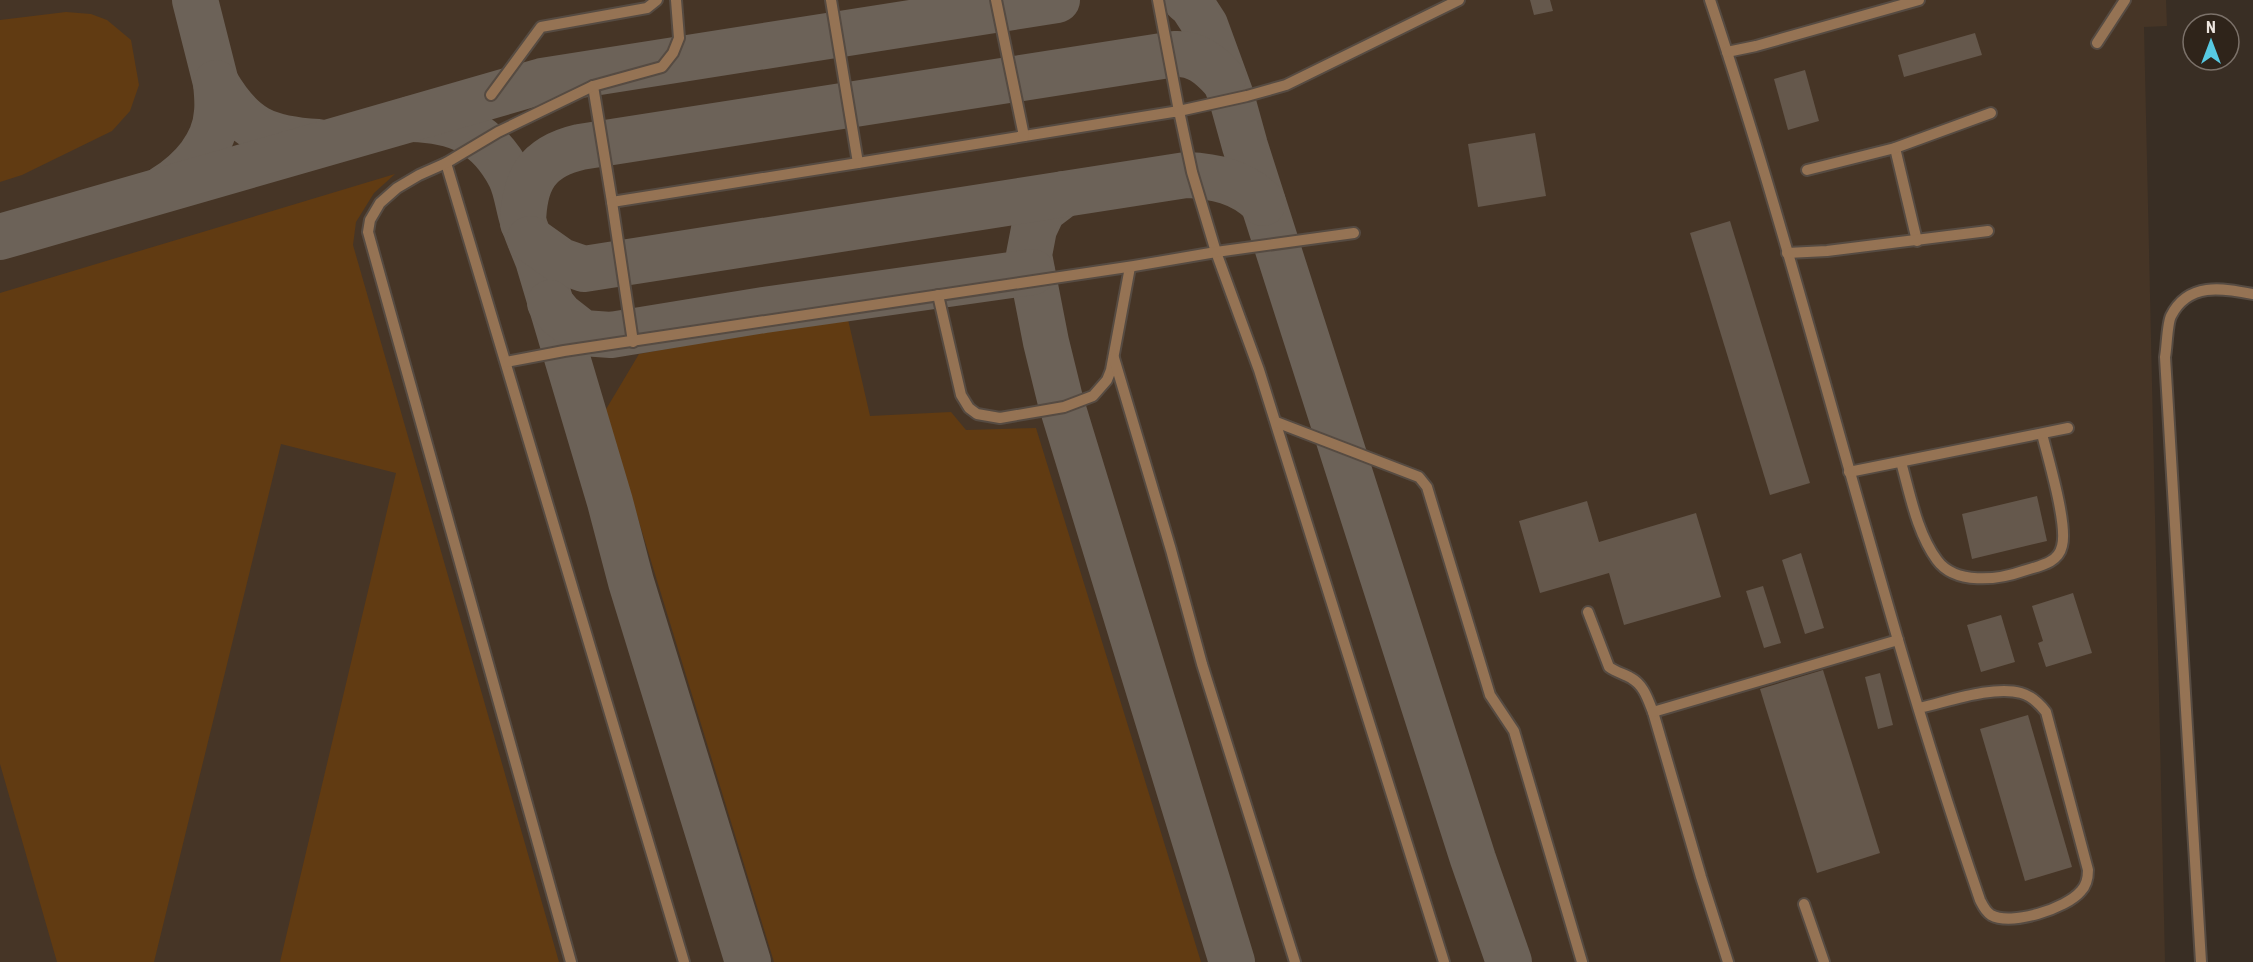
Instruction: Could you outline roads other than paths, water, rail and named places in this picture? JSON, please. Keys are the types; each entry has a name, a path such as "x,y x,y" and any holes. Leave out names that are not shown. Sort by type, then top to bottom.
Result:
{"lane":[{"path":"491,95 541,27 647,8 657,0"},
{"path":"571,962 368,232 370,220 380,203 397,188 446,163 498,132 593,86 654,70 667,62 679,38 676,0"},
{"path":"831,0 858,163"},
{"path":"996,0 1024,136"},
{"path":"1158,0 1192,172 1216,252 1276,422 1444,962"},
{"path":"612,202 1179,111 1247,96 1286,85 1459,0"},
{"path":"1710,0 1752,125 1898,640 1919,708 1975,887 1985,910 1999,918 2009,919 2064,904 2074,898 2086,884 2088,870 2046,712 2040,704 2022,693 1993,691 1919,708"},
{"path":"1727,52 1920,0"},
{"path":"2097,43 2125,0"},
{"path":"593,86 633,342"},
{"path":"1807,170 1895,148 1991,113"},
{"path":"1895,148 1917,241"},
{"path":"446,163 684,962"},
{"path":"1787,254 1917,241 1988,231"},
{"path":"506,362 564,351 1354,233"},
{"path":"938,295 961,395 969,408 977,414 1000,418 1064,407 1086,400 1100,390 1107,380 1114,358 1130,267"},
{"path":"2201,962 2166,357 2170,317 2190,294 2221,288 2253,294"},
{"path":"1114,358 1202,664 1295,962"},
{"path":"1276,422 1419,477 1427,487 1490,695 1514,731 1582,962"},
{"path":"1849,472 2068,428"},
{"path":"1901,462 1916,517 1937,562 1959,575 1978,578 2012,575 2052,561 2059,555 2062,547 2063,525 2042,434"},
{"path":"1588,612 1609,667 1633,679 1642,687 1653,712 1728,962"},
{"path":"1653,712 1898,640"},
{"path":"1804,904 1824,962"}]}
